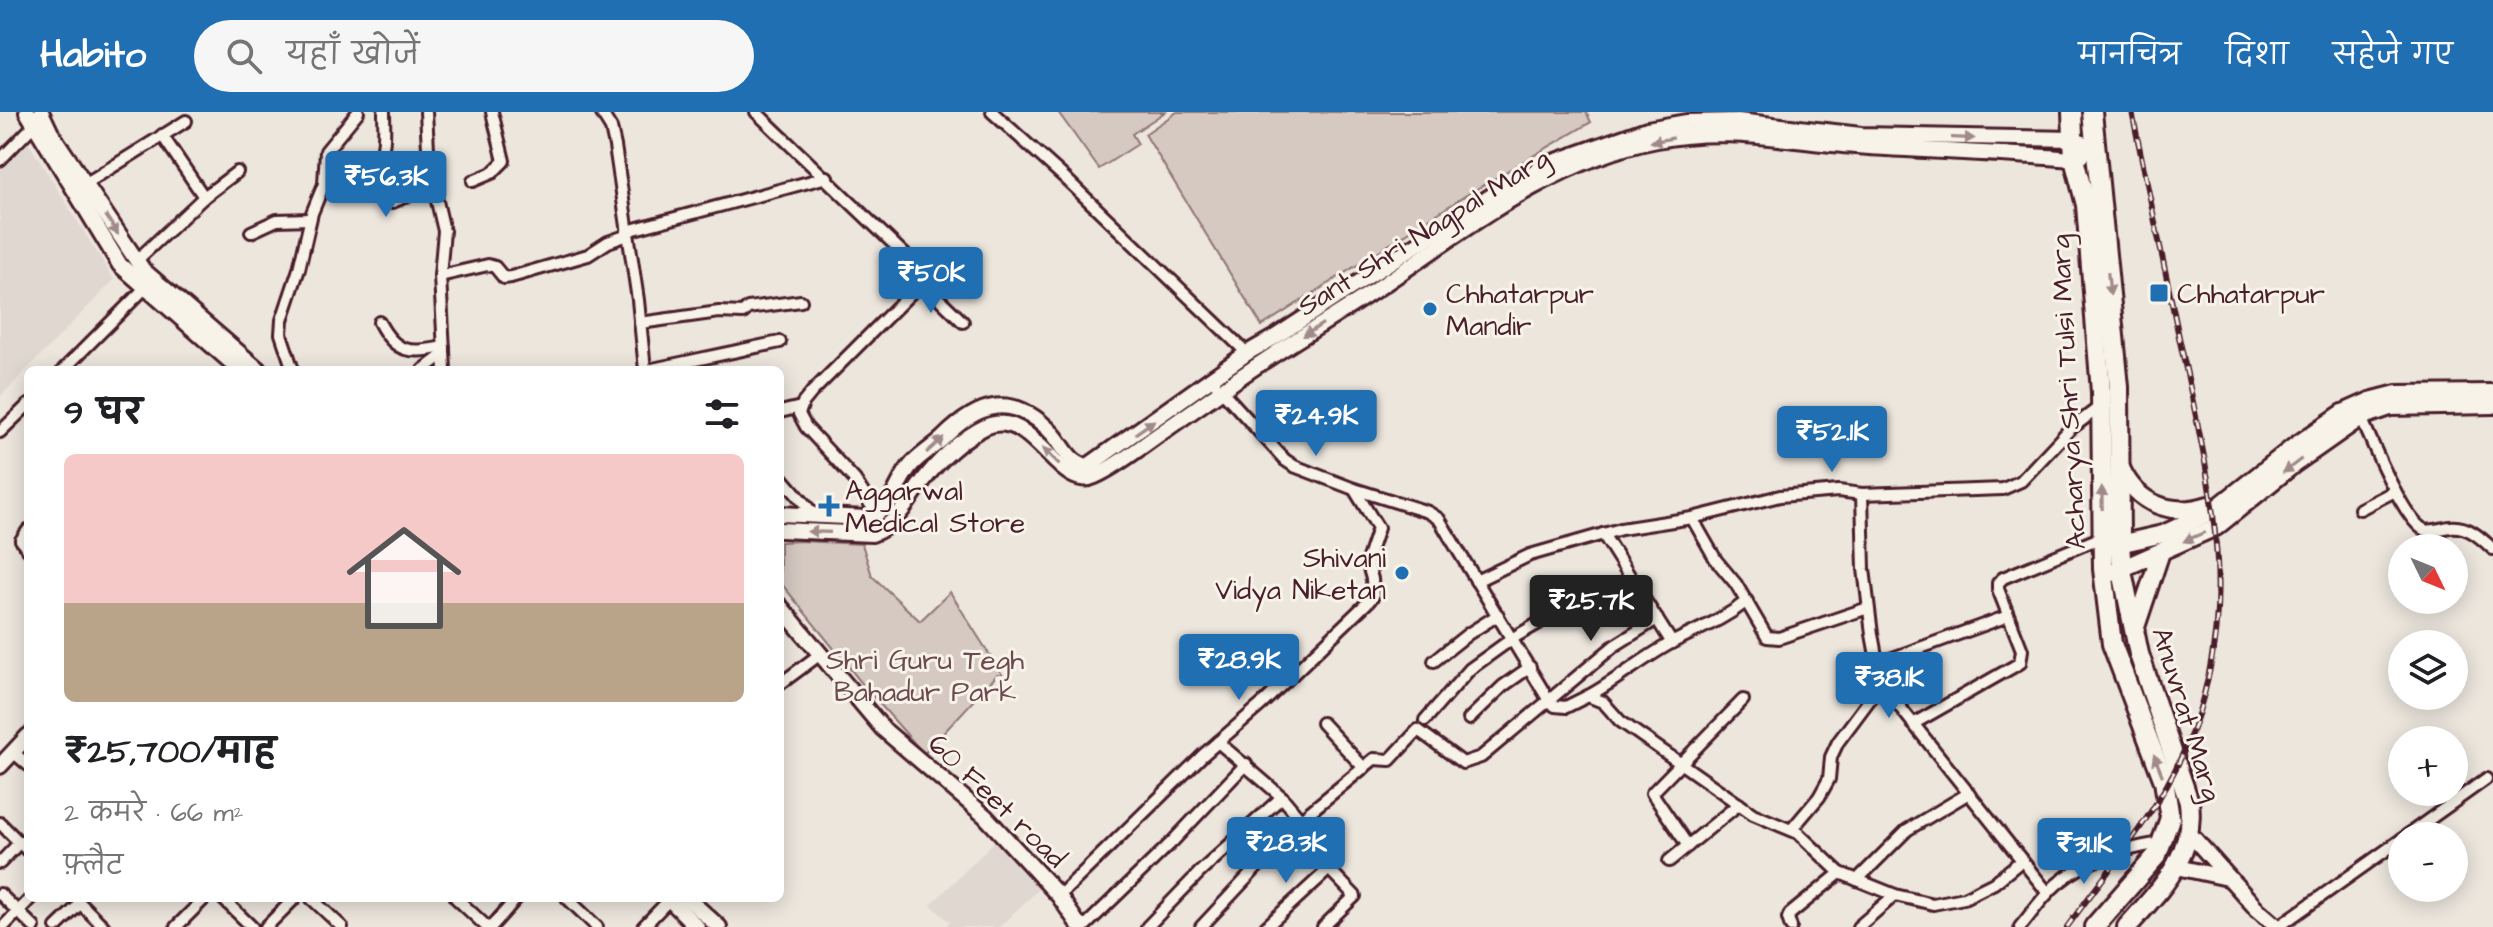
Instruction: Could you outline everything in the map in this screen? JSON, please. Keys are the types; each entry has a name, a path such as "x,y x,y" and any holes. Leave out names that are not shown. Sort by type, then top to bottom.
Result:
{"highway":[{"name":"Acharya Shri Tulsi Marg","path":"2072,112 2074,159 2086,205 2108,543"},
{"path":"2092,112 2096,150"},
{"name":"Acharya Shri Tulsi Marg","path":"2096,150 2119,387 2121,468 2103,576"},
{"name":"Anuvrat Marg","path":"2108,543 2122,571 2134,633 2189,802 2190,834 2177,867 2127,927"},
{"name":"Anuvrat Marg","path":"2094,927 2149,865 2163,843 2170,818 2167,793 2112,644 2103,576"}],"main road":[{"path":"34,116 51,133 136,261 254,366"},
{"path":"34,116 120,265 235,366"},
{"name":"Sant Shri Nagpal Marg","path":"877,515 887,507 913,463 956,425 981,409 996,404 1035,417 1075,462 1088,466 1439,238 1475,205 1551,163 1635,132 1687,122 1738,121 1861,135 2074,139 2096,150"},
{"name":"Sant Shri Nagpal Marg","path":"784,530 872,534 884,529 895,520 937,465 957,446 989,425 1013,427 1026,433 1049,452 1069,475 1083,480 1093,477 1137,450 1217,385 1247,353 1439,238 1556,175 1608,154 1656,140 1736,133 1852,146 2074,159 2096,150"},
{"path":"2108,543 2163,534 2213,511 2343,413 2370,401 2397,394 2493,393"},
{"path":"2103,576 2122,571 2216,527 2294,464 2361,417 2390,407 2493,405"},
{"path":"2121,468 2135,491 2158,506 2185,510 2226,499"},
{"path":"784,514 867,518 877,515"},
{"path":"2134,633 2161,552"},
{"name":"60 Feet road","path":"784,611 883,729 985,816 1059,896 1082,927"},
{"path":"0,766 24,740"},
{"path":"2190,834 2257,909 2278,927"},
{"path":"2177,867 2232,880"},
{"path":"671,902 697,927"},
{"path":"691,902 719,927"}],"street":[{"path":"292,366 281,334 282,320 299,269 310,219 324,184 326,151 358,112"},
{"path":"384,112 382,154 376,164 369,168 385,201 393,202 433,185"},
{"path":"426,112 427,147 444,231 440,276 445,366"},
{"path":"473,181 492,173 504,161 492,112"},
{"path":"601,112 611,128 615,146 645,366"},
{"path":"756,112 924,273 922,282 801,407 784,411"},
{"path":"992,112 1247,353"},
{"path":"0,160 34,116"},
{"path":"85,184 186,121"},
{"path":"162,135 204,197"},
{"path":"136,261 204,197 237,172"},
{"path":"440,276 493,265 502,276 508,278 588,255 627,233 827,177"},
{"path":"251,232 277,220 310,219"},
{"path":"922,282 963,322"},
{"path":"67,366 145,288"},
{"path":"640,323 719,312 743,313 748,308 801,301"},
{"path":"379,322 391,341 406,351 444,350"},
{"path":"665,366 780,342"},
{"path":"427,366 444,350"},
{"path":"1217,385 1285,460 1304,472 1434,515 1443,524 1555,706 1562,707 1607,687 1637,663 1725,619 1747,601"},
{"path":"1476,581 1530,555 1631,526 1692,518 1780,496 1838,491 1862,494 2003,489 2021,481 2069,430 2101,406"},
{"path":"801,407 800,419 855,480 877,515"},
{"path":"0,432 24,412"},
{"path":"2361,417 2395,491 2416,522 2425,530 2461,527 2477,534 2493,549"},
{"path":"784,480 815,516"},
{"path":"1059,896 1373,596 1367,561 1378,528 1354,489"},
{"path":"2360,509 2395,491"},
{"path":"1862,494 1868,608 1885,679 1896,702 2048,893"},
{"path":"1692,518 1716,560 1747,601 1763,631 1773,639 1868,608"},
{"path":"1603,534 1672,643"},
{"path":"1913,724 2020,663 2022,650 1998,589 1998,583 2003,578 2108,543"},
{"path":"1425,720 1470,669 1558,607 1578,599 1586,600 1599,611 1640,594"},
{"path":"1434,661 1498,615"},
{"path":"1879,663 2008,616"},
{"path":"1201,927 1302,821 1374,759 1390,760 1418,730 1463,763 1481,757 1614,646 1657,619"},
{"path":"784,681 819,655"},
{"path":"1469,719 1503,686 1530,667"},
{"path":"1792,829 1819,797 1829,779 1831,757 1838,742 1885,679"},
{"path":"1588,696 1603,702 1620,721 1753,814 1792,829 1840,873 1895,895 1933,904 1964,898 1994,883 2021,861"},
{"path":"1688,846 1652,793 1743,700"},
{"path":"1322,723 1364,768"},
{"path":"1218,742 1282,797 1302,821"},
{"path":"13,752 24,762"},
{"path":"1082,927 1172,842 1246,764"},
{"path":"2425,822 2486,779"},
{"path":"1857,880 1907,830 1969,793"},
{"path":"1147,927 1200,872 1282,797"},
{"path":"1669,861 1739,804"},
{"path":"0,823 24,847"},
{"path":"0,863 19,843"},
{"path":"2020,927 2048,893 2098,859 2163,843"},
{"path":"2278,927 2388,848"},
{"path":"1266,927 1329,869 1355,896 1323,927"},
{"path":"1791,927 1790,914 1840,873"},
{"path":"0,894 34,927"},
{"path":"1858,927 1895,895"},
{"path":"3,927 27,902"},
{"path":"56,927 75,902"},
{"path":"79,902 104,927"},
{"path":"176,927 201,902"},
{"path":"226,902 252,927"},
{"path":"266,927 291,902"},
{"path":"315,902 342,927"},
{"path":"461,902 489,927 513,902"},
{"path":"571,902 597,927"},
{"path":"643,927 665,902"}],"shaded area":[{"path":"28,142 114,280 30,366 24,366 24,372 0,397 0,171"},
{"path":"1000,836 1044,884 999,927 945,927 950,922 931,905"}],"green space":[{"path":"1058,112 1165,112 1132,134 1138,144 1099,169"},
{"path":"1177,112 1586,112 1591,122 1468,194 1262,326 1145,134"},
{"name":"Shri Guru Tegh Bahadur Park","path":"784,542 862,544 872,576 920,621 950,592 1003,676 997,675 924,754 784,587"}],"railway":[{"path":"2067,927 2130,842 2173,775 2203,699 2214,648 2218,596 2210,493 2132,112"}],"place":[{"name":"Chhatarpur","path":"2159,293"},
{"name":"Chhatarpur Mandir","path":"1430,309"},
{"name":"Aggarwal Medical Store","path":"829,506"},
{"name":"Shivani Vidya Niketan","path":"1402,573"}]}
